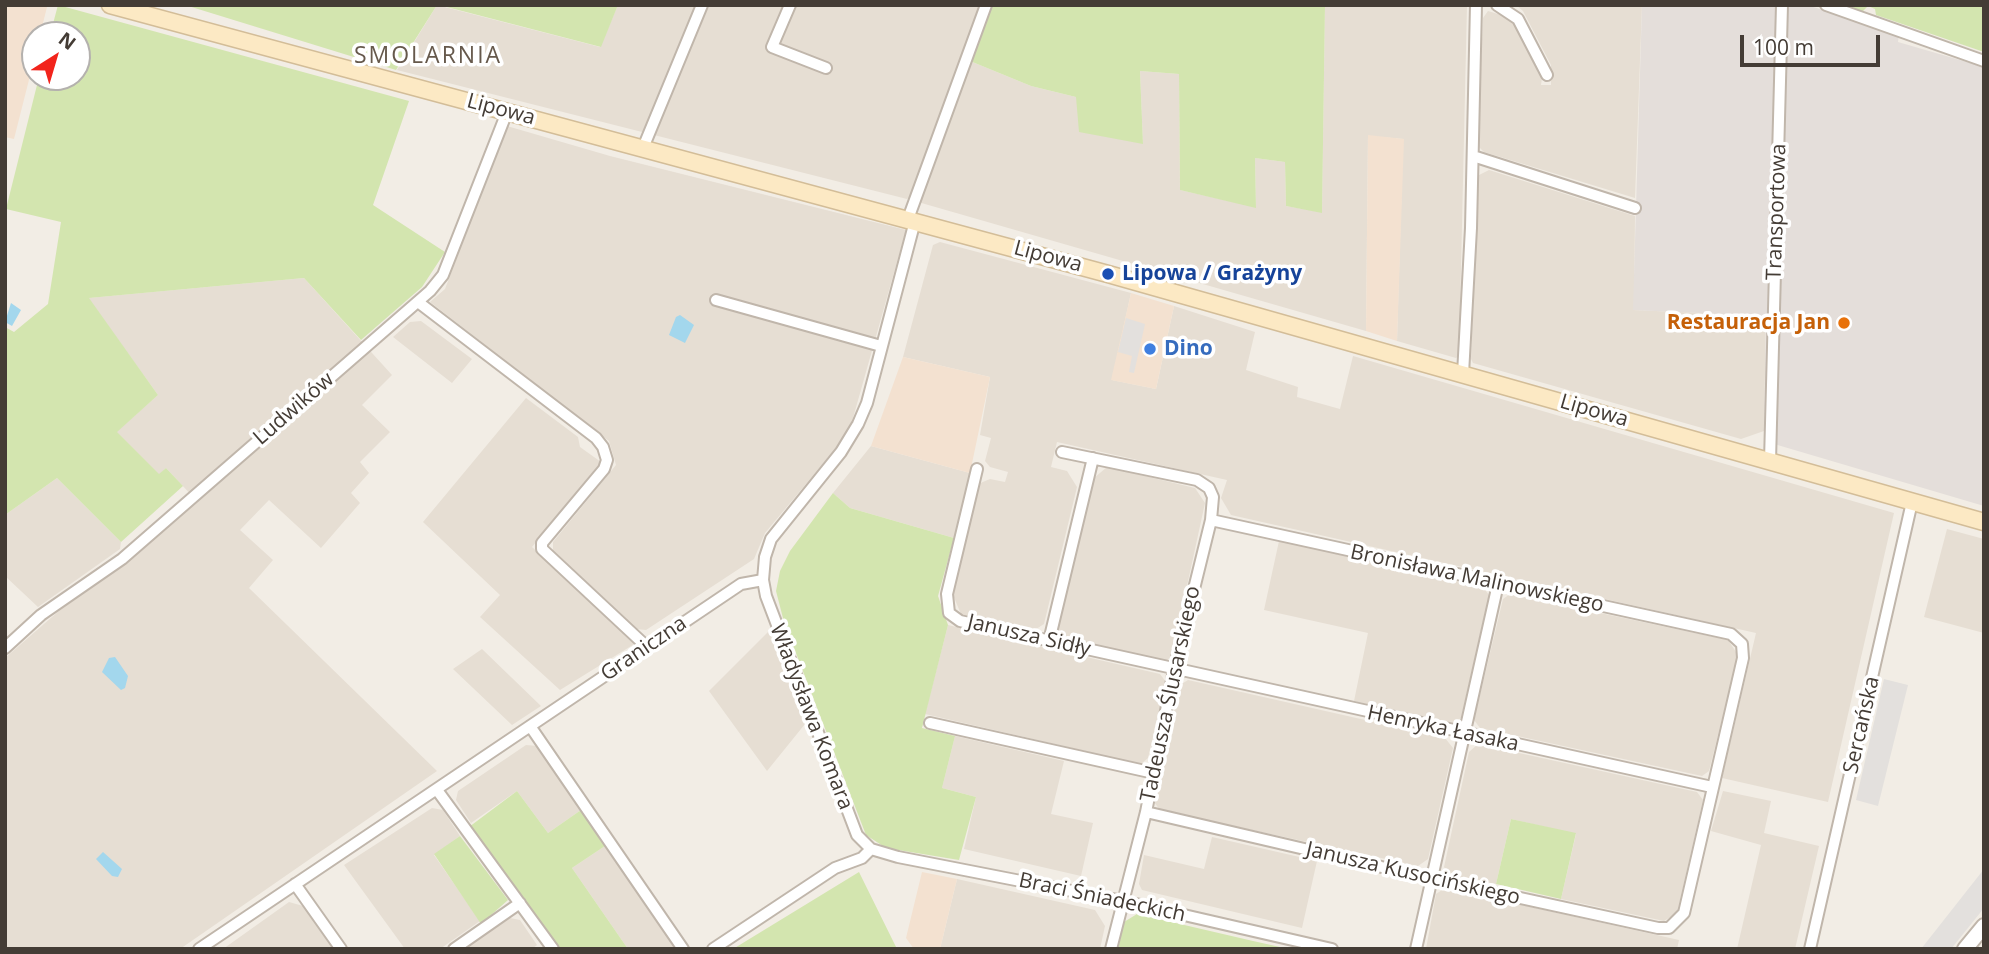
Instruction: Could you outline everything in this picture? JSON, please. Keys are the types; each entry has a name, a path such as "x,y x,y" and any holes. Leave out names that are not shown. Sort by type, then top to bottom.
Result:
{"main road":[{"name":"Lipowa","path":"110,5 911,220 1984,522"}],"street":[{"path":"643,148 702,5"},
{"path":"790,5 772,47 826,68"},
{"path":"762,580 771,539 841,453 867,404 911,220 986,5"},
{"path":"1463,374 1473,156 1476,5"},
{"path":"1497,5 1518,19 1547,75"},
{"name":"Transportowa","path":"1770,461 1782,5"},
{"path":"1826,5 1984,61"},
{"name":"Ludwików","path":"5,648 47,611 122,559 418,302 443,275 507,112"},
{"path":"1473,156 1635,208"},
{"path":"716,300 881,346"},
{"path":"418,302 596,438 603,447 607,460 604,469 542,543 542,549 647,646"},
{"path":"1049,641 1093,458 1062,452"},
{"name":"Tadeusza Ślusarskiego","path":"1093,458 1197,480 1209,488 1213,497 1211,520 1174,670 1146,812 1111,949"},
{"name":"Janusza Sidły","path":"977,469 947,594 947,607 960,621 1174,670"},
{"name":"Sercańska","path":"1810,949 1912,502"},
{"name":"Bronisława Malinowskiego","path":"1211,520 1731,634 1740,642 1744,658 1712,787"},
{"name":"Graniczna","path":"199,949 741,584 762,580"},
{"name":"Władysława Komara","path":"762,580 849,818 861,840 871,849"},
{"path":"1416,949 1498,584"},
{"name":"Henryka Łasaka","path":"1174,670 1712,787"},
{"path":"930,723 1154,773"},
{"path":"530,726 683,949"},
{"name":"Janusza Kusocińskiego","path":"1146,812 1433,879 1658,928 1669,928 1679,922 1684,913 1712,787"},
{"path":"437,790 553,949"},
{"path":"712,949 835,869 862,858 871,849"},
{"name":"Braci Śniadeckich","path":"871,849 898,857 1123,901 1332,949"},
{"path":"295,884 341,949"},
{"path":"454,949 520,903"},
{"path":"1965,949 1984,926"}],"shaded area":[{"path":"5,5 47,7 44,21 21,21 21,91 26,91 14,139 5,137"},
{"path":"437,5 600,47 618,5 981,5 913,196 907,199 397,70"},
{"path":"1325,5 1467,5 1459,356 1456,358 1397,341 1403,139 1368,136 1366,331 918,202 970,61 1031,86 1076,97 1143,144 1140,71 1179,74 1180,190 1256,207 1255,158 1285,162 1286,206 1322,212"},
{"path":"1516,5 1642,5 1635,198 1484,152 1477,145 1483,18 1488,11 1511,18 1542,78 1541,85 1551,85 1551,65 1523,11"},
{"path":"1642,5 1807,5 1899,34 1898,42 1984,67 1984,506 1764,441 1766,316 1633,310"},
{"path":"507,126 610,156 906,230 853,418 842,441 765,533 754,559 646,630 636,629 553,553 553,542 616,465 609,441 430,302 445,289"},
{"path":"1368,135 1404,139 1397,341 1366,331"},
{"path":"1489,170 1635,216 1634,310 1766,316 1764,431 1741,439 1473,363 1477,176"},
{"path":"940,242 1131,293 1112,380 1156,389 1174,306 1255,332 1246,370 1298,387 1297,397 1340,409 1353,356 1894,513 1828,802 1722,778 1756,633 1231,515 1221,498 1227,480 1057,442 1051,467 1067,471 1077,487 1044,624 1033,631 961,614 953,595 978,484 990,479 1005,482 1008,472 990,467 985,461 991,438 980,435 990,377 903,357 933,245"},
{"path":"304,278 392,375 362,405 390,432 360,462 369,473 351,493 360,503 321,548 269,500 240,530 273,560 249,588 437,771 180,949 5,949 5,658 60,610 131,559 195,499 166,468 159,475 116,432 158,395 88,298"},
{"path":"1131,293 1174,306 1156,389 1111,380"},
{"path":"1126,318 1145,324 1134,373 1129,372 1132,356 1118,352"},
{"path":"421,321 472,359 452,383 393,337 410,322"},
{"path":"903,357 990,377 970,473 871,446"},
{"path":"526,398 578,437 580,447 601,462 532,547 636,643 560,690 480,617 500,595 423,522"},
{"path":"871,446 970,473 954,538 850,508 833,493"},
{"path":"1107,467 1195,488 1205,503 1172,655 1165,663 1063,636 1058,628 1094,478"},
{"path":"57,478 121,542 120,549 38,607 5,576 5,515"},
{"path":"1947,529 1984,539 1984,633 1924,617"},
{"path":"1279,541 1483,587 1489,595 1461,718 1453,723 1354,701 1368,633 1264,610"},
{"path":"1510,594 1728,640 1738,655 1709,771 1702,776 1480,728 1474,720 1503,599"},
{"path":"948,625 1160,674 1166,682 1148,758 1141,764 925,714"},
{"path":"769,631 805,724 767,771 709,691"},
{"path":"482,649 541,706 512,725 453,669"},
{"path":"1884,679 1908,685 1878,806 1856,800"},
{"path":"1188,680 1445,738 1453,748 1428,859 1418,866 1160,810 1154,802 1180,685"},
{"path":"955,736 1064,761 1051,814 1093,823 1081,876 964,849 976,797 942,788"},
{"path":"1478,744 1697,792 1703,800 1677,913 1664,921 1561,899 1576,834 1511,819 1496,884 1450,875 1444,867 1469,752"},
{"path":"526,745 538,746 581,810 548,833 517,791 471,823 456,800 458,791"},
{"path":"1723,791 1771,801 1764,833 1819,846 1795,949 1737,949 1761,845 1711,831"},
{"path":"432,808 443,810 460,836 434,855 480,921 440,949 405,949 344,865"},
{"path":"1212,837 1317,861 1302,928 1142,890 1139,884 1144,855 1204,869"},
{"path":"605,846 678,949 628,949 572,868"},
{"path":"1984,869 1984,908 1951,949 1921,949"},
{"path":"922,872 957,879 940,949 914,949 906,938"},
{"path":"957,879 1095,910 1105,926 1100,949 940,949"},
{"path":"1445,888 1679,940 1677,949 1426,949 1436,894"},
{"path":"289,902 303,906 333,949 223,949"},
{"path":"510,918 520,920 537,945 532,949 464,949"}],"green space":[{"path":"58,5 409,101 373,205 445,252 422,287 361,340 304,278 89,298 158,395 117,432 159,474 166,468 183,486 121,542 57,478 5,515 5,327 14,332 48,304 61,222 6,209 36,91 91,91 91,21 54,21"},
{"path":"185,5 437,5 396,70"},
{"path":"439,5 618,5 601,47"},
{"path":"991,5 1325,5 1322,213 1286,206 1285,162 1255,158 1256,208 1180,190 1179,74 1140,71 1143,144 1079,132 1076,97 1031,86 970,61"},
{"path":"1836,5 1984,5 1984,52 1876,15 1875,9 1868,6 1861,13"},
{"path":"833,493 850,508 954,538 938,596 948,625 922,728 955,736 942,788 976,797 959,860 886,848 866,835 784,622 776,591 780,571 790,551"},
{"path":"517,791 548,833 581,810 605,846 572,868 628,949 558,949 469,827"},
{"path":"1511,819 1576,833 1561,899 1496,884"},
{"path":"460,836 508,900 481,924 434,854"},
{"path":"859,872 897,949 733,949"},
{"path":"1137,914 1289,949 1118,949 1124,922"}],"water":[{"path":"11,303 21,310 12,326 5,322"},
{"path":"680,315 694,325 685,343 669,335 676,317"},
{"path":"115,657 128,676 125,688 121,690 102,672 109,658"},
{"path":"103,852 122,869 118,877 112,876 96,859"}],"place":[{"name":"Lipowa / Grażyny","path":"1108,274"},
{"name":"Restauracja Jan","path":"1844,323"},
{"name":"Dino","path":"1150,349"}],"district":[{"name":"SMOLARNIA","path":"428,56"}]}
